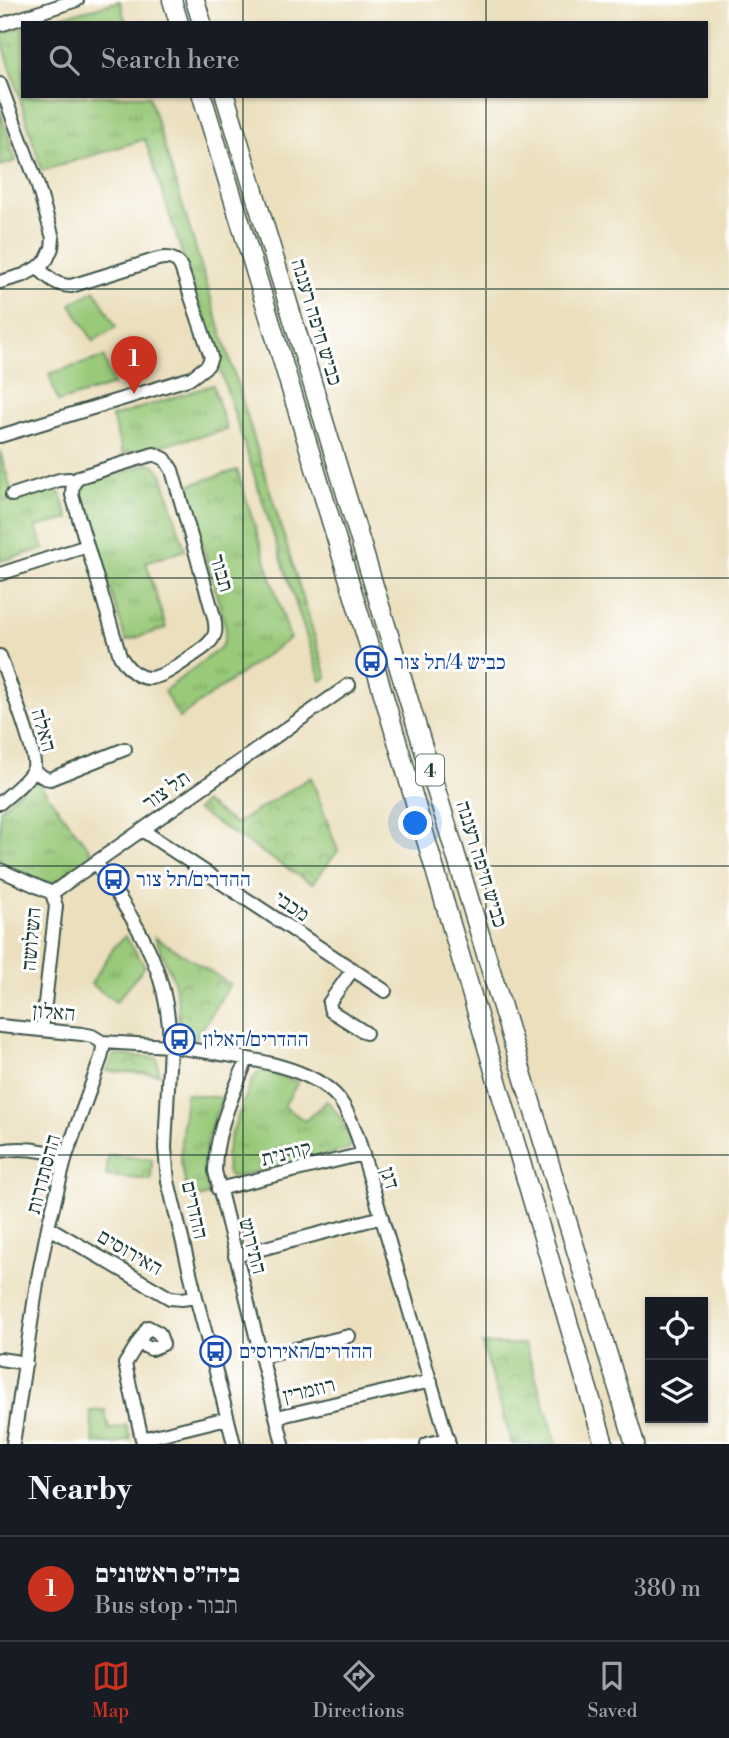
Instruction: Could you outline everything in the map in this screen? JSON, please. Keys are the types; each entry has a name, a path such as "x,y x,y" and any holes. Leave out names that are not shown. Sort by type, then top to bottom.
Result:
{"highway":[{"path":"172,0 178,21"},
{"path":"195,0 201,21"},
{"name":"4","path":"203,98 372,656 604,1444"},
{"name":"כביש חיפה רעננה","path":"226,98 635,1444"}],"street":[{"path":"0,25 77,0"},
{"path":"0,84 37,183 53,238 47,259 38,268 0,282"},
{"path":"0,436 191,378 208,365 211,357 180,263 166,258 158,259 71,286 63,286 53,281 38,268"},
{"name":"תבור","path":"148,455 166,458 172,470 214,617 215,635 210,642 157,678 141,677 133,673 120,656 87,546 72,495 74,482 79,477 148,455"},
{"path":"12,495 59,480 69,479 74,482"},
{"path":"0,574 87,546"},
{"name":"האלה","path":"0,656 34,757 33,771 0,803"},
{"name":"תל צור","path":"52,893 348,685"},
{"path":"33,771 50,779 125,749"},
{"name":"מכבי","path":"142,830 385,991"},
{"name":"ההדרים","path":"96,862 140,930 157,966 162,984 170,1023 166,1163 172,1198 234,1444"},
{"path":"0,870 52,893"},
{"name":"השלושה","path":"41,1030 56,906 52,893"},
{"path":"353,970 329,1003 329,1007 331,1011 366,1033"},
{"name":"האלון","path":"0,1026 82,1034 98,1038 102,1042"},
{"path":"102,1042 170,1046"},
{"name":"ההסתדרות","path":"13,1444 48,1227 66,1156 101,1058 102,1042"},
{"name":"דגן","path":"170,1046 247,1059 302,1074 318,1081 337,1097 349,1114 448,1441"},
{"name":"התירוש","path":"247,1059 219,1135 215,1171 283,1444"},
{"path":"0,1151 12,1148 27,1149 66,1156"},
{"name":"קורנית","path":"218,1189 363,1154"},
{"path":"236,1256 382,1217"},
{"name":"האירוסים","path":"48,1227 170,1298 196,1297"},
{"path":"262,1357 349,1336"},
{"path":"138,1343 125,1364 142,1439 226,1418"},
{"path":"0,1359 26,1363"},
{"name":"רוזמרין","path":"277,1417 431,1381"},
{"path":"427,1444 448,1441"}],"green space":[{"path":"120,1 125,21 45,21"},
{"path":"21,28 21,98 150,98 327,677 321,681 145,139 42,171 0,33"},
{"path":"0,111 16,161 0,166"},
{"path":"95,290 116,327 93,341 71,304"},
{"path":"104,357 113,385 58,402 49,374"},
{"path":"213,385 227,430 123,454 112,417"},
{"path":"0,451 14,500 54,489 60,494 69,519 36,527 44,549 0,561"},
{"path":"151,464 162,474 185,550 146,562 166,628 126,641 81,493 87,483"},
{"path":"237,470 290,638 179,718 164,691 220,648 226,629 186,486"},
{"path":"34,777 94,855 50,885 0,861 0,810"},
{"path":"311,777 338,851 312,884 196,810 204,802 235,824"},
{"path":"125,936 145,966 116,1002 91,984 115,946"},
{"path":"155,937 230,984 191,1047 179,1043 178,1003 174,981"},
{"path":"114,1055 157,1058 159,1074 107,1071"},
{"path":"264,1070 298,1082 284,1106 305,1121 327,1101 349,1134 350,1147 234,1177 229,1175 226,1156 231,1135 252,1080"},
{"path":"186,1094 223,1098 209,1134 205,1156 209,1195 189,1200 181,1163"},
{"path":"108,1155 152,1159 151,1180 106,1176"},
{"path":"482,1344 525,1344 557,1444 512,1444"},
{"path":"105,1410 109,1430 126,1425 131,1439 116,1444 94,1444 90,1411"}],"place":[{"name":"ביה״ס ראשונים","path":"134,394"},
{"name":"כביש 4/תל צור","path":"371,662"},
{"name":"ההדרים/תל צור","path":"113,879"},
{"name":"ההדרים/האלון","path":"180,1039"},
{"name":"ההדרים/האירוסים","path":"216,1351"}]}
